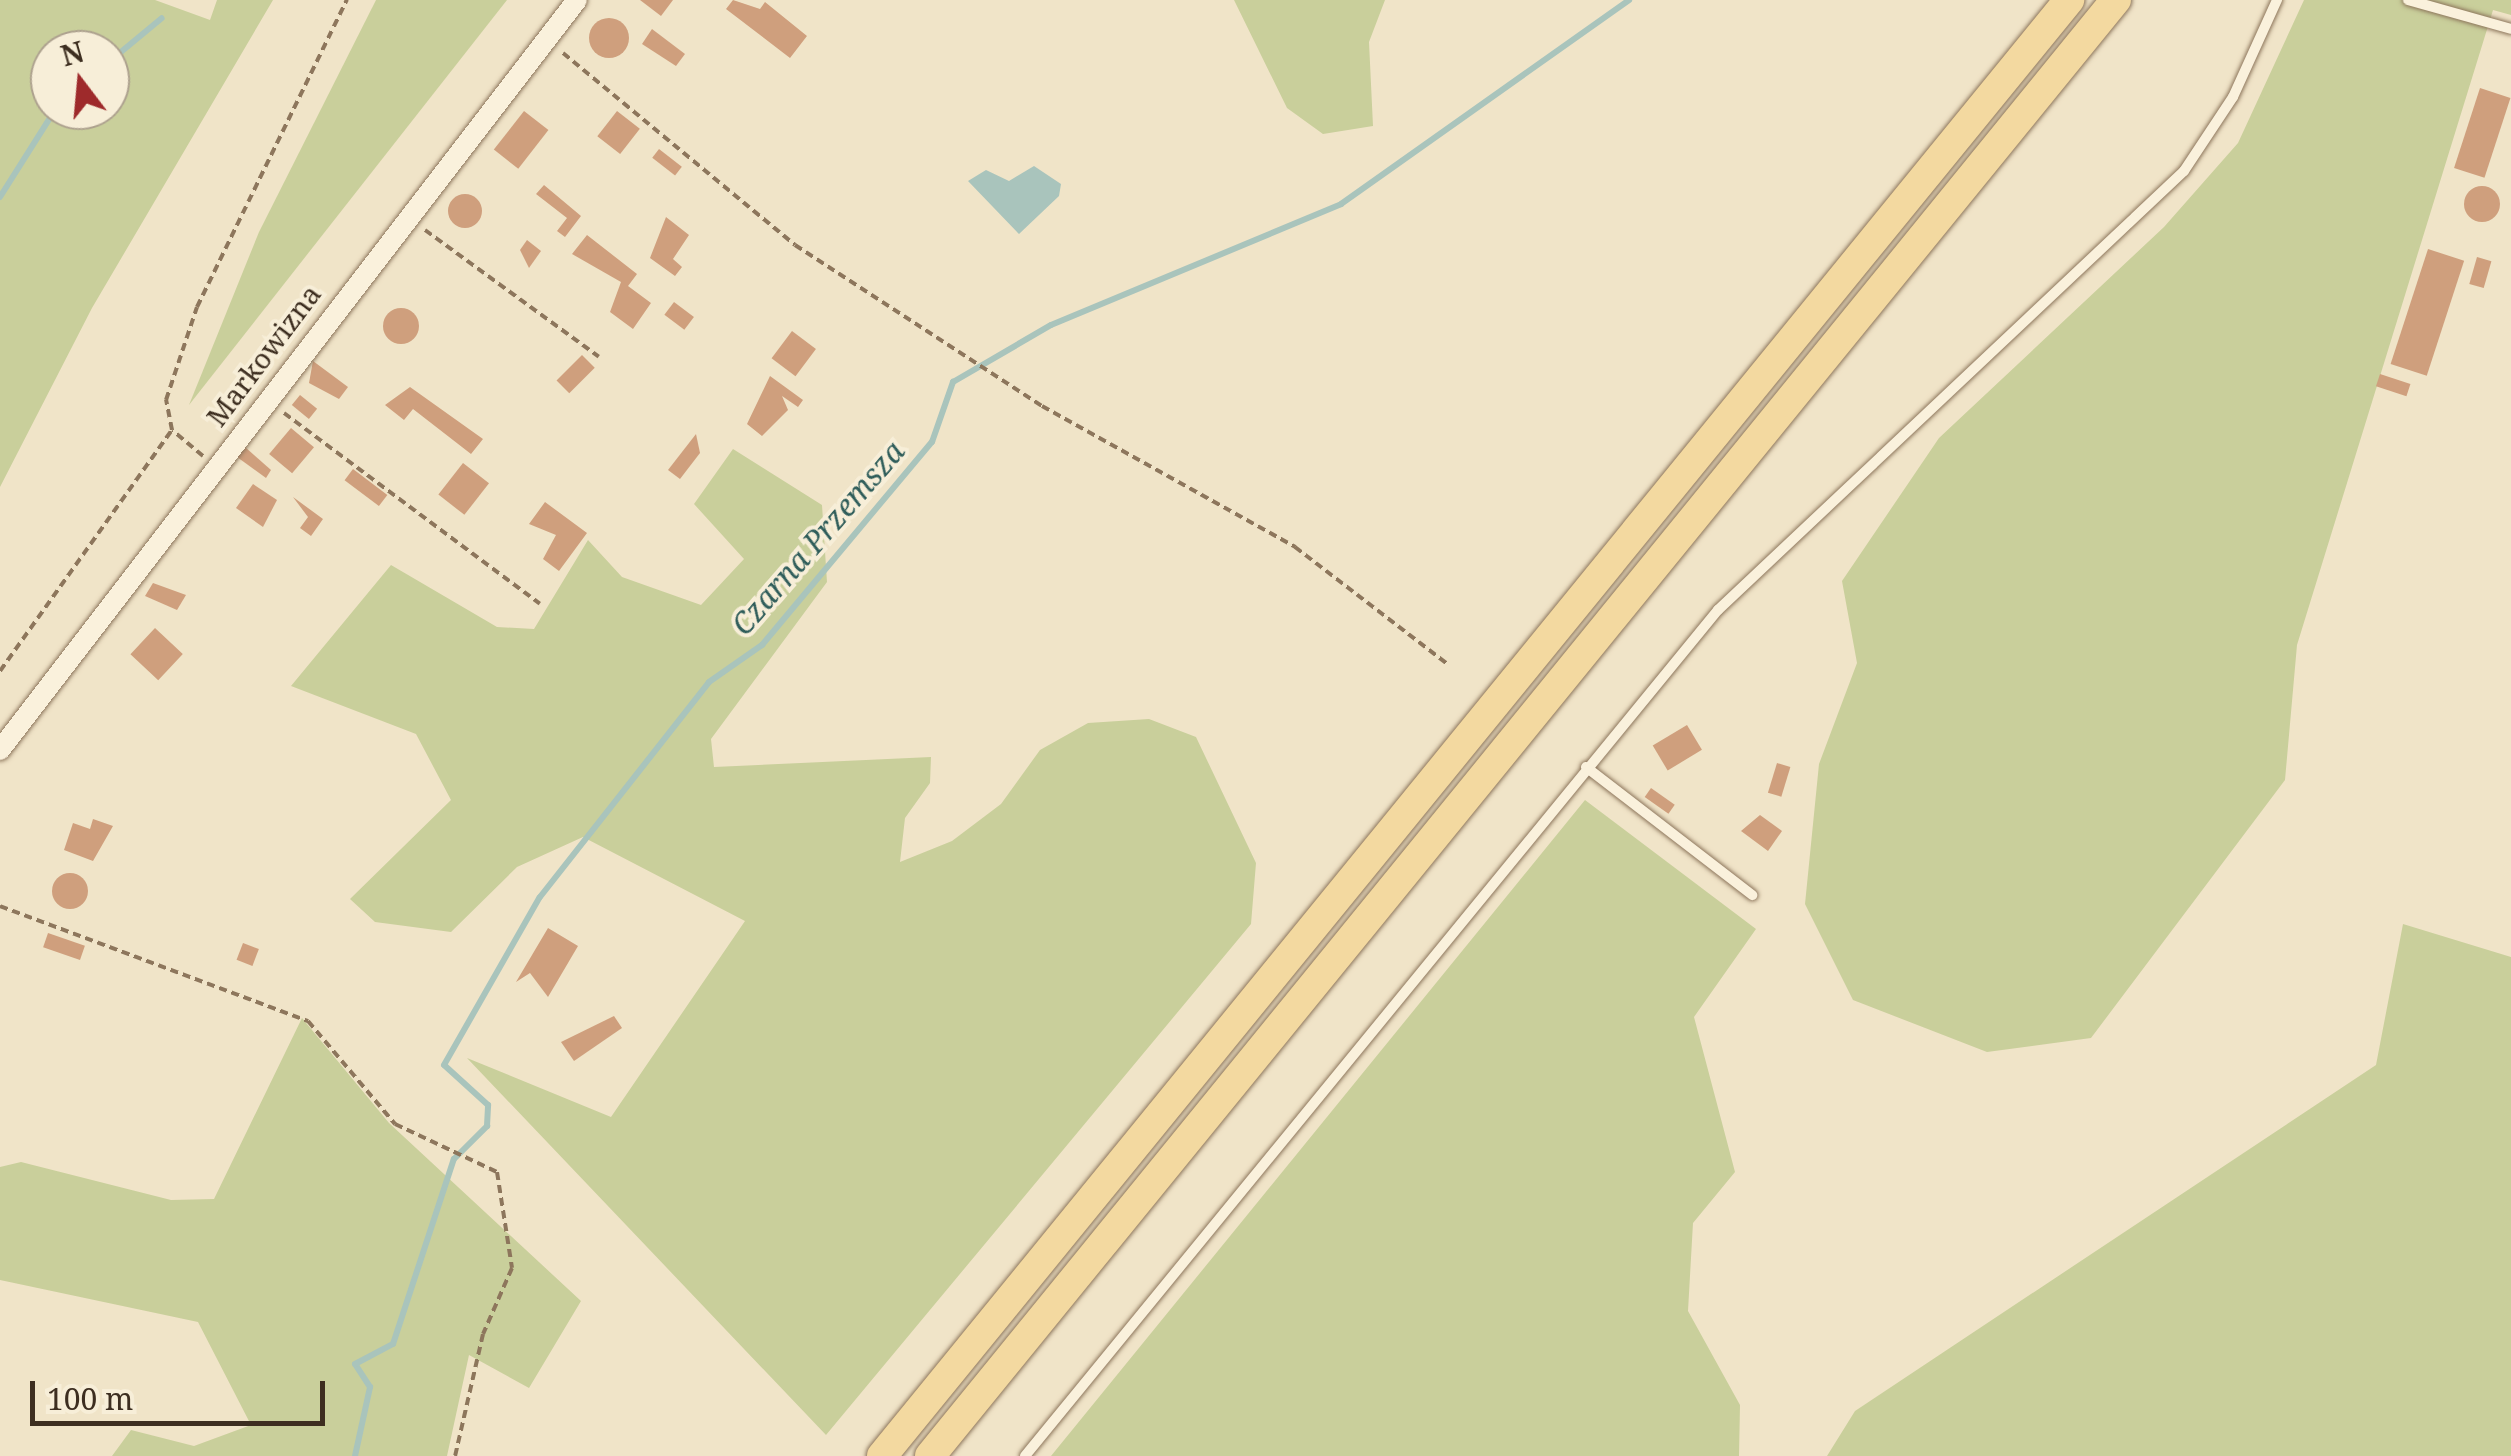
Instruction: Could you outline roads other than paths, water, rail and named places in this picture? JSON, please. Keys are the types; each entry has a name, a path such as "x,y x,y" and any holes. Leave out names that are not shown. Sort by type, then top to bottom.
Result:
{"main road":[{"path":"882,1456 2070,0"},
{"path":"930,1456 2116,0"}],"street":[{"name":"Markowizna","path":"0,750 264,398 577,0"}],"lane":[{"path":"1025,1456 1586,766 1718,610 1863,465 2184,171 2240,84 2277,0"},
{"path":"2408,0 2511,29"},
{"path":"1586,766 1752,896"}],"water":[{"path":"1034,166 1061,184 1059,196 1019,234 968,181 986,170 1009,181"}],"waterway":[{"name":"Czarna Przemsza","path":"355,1456 370,1387 355,1364 393,1344 454,1159 487,1126 488,1105 444,1065 540,897 709,682 762,645 932,442 953,382 1051,325 1341,204 1629,0"},
{"path":"130,44 162,18"},
{"path":"0,197 42,130"}]}
